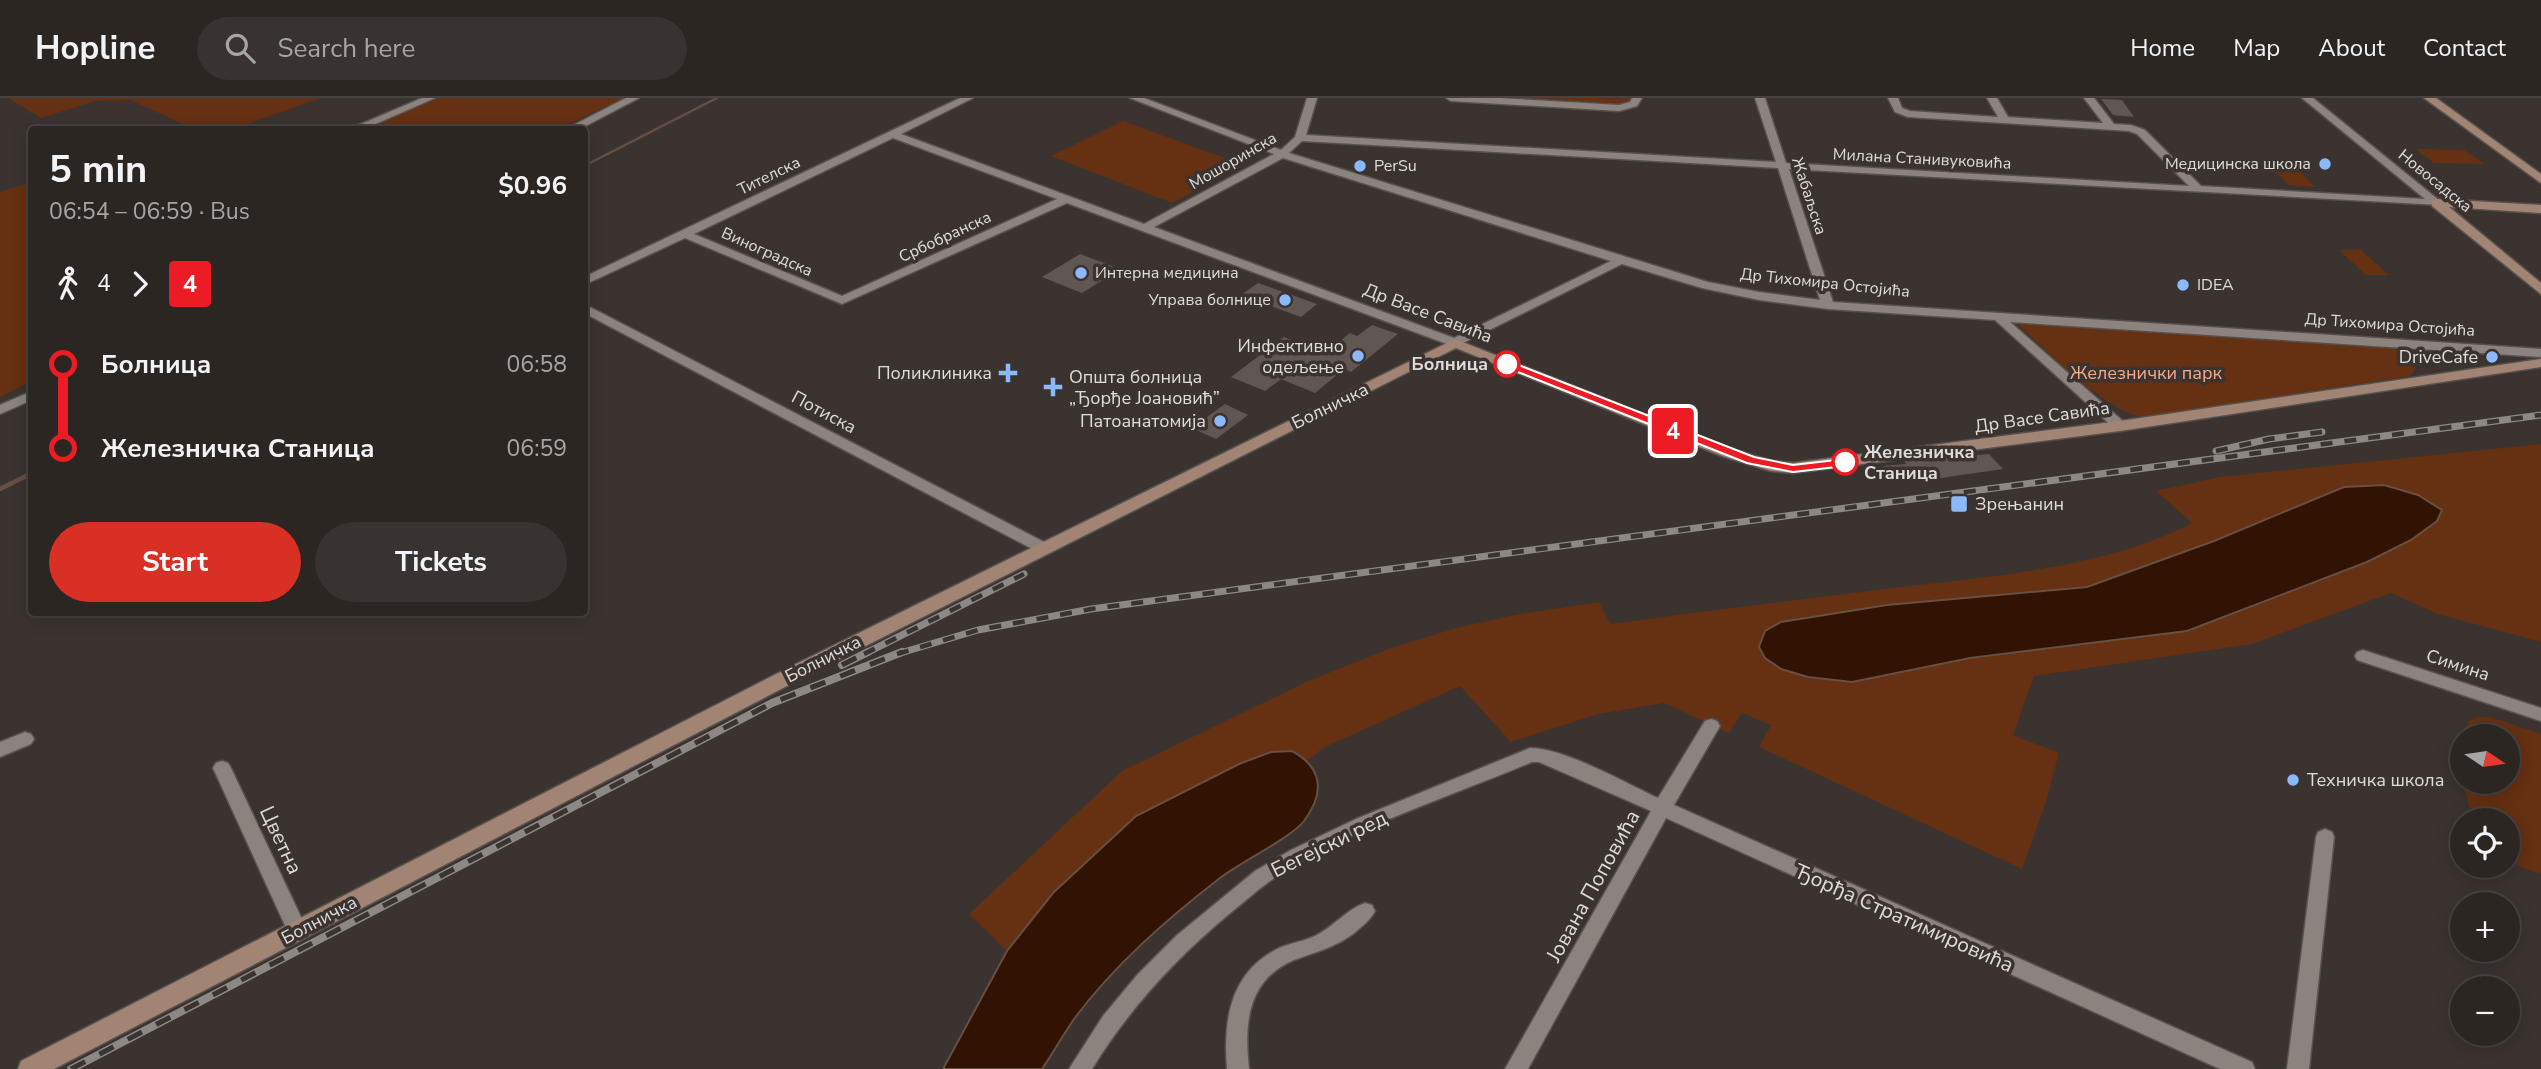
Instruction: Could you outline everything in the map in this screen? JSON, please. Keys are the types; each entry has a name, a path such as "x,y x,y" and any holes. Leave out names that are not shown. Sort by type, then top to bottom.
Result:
{"street":[{"path":"362,126 430,98"},
{"path":"577,126 634,98"},
{"name":"Тителска","path":"588,280 968,98"},
{"name":"Др Тихомира Остојића","path":"1135,98 1282,154 1620,260 1725,289 1828,305 2541,353"},
{"name":"Мошоринска","path":"1144,228 1282,154 1300,138 1311,98"},
{"path":"1451,98 1619,108 1634,104 1637,98"},
{"name":"Жабаљска","path":"1760,98 1828,305"},
{"path":"1893,98 1898,110 1906,114 2110,126 2138,131 2199,190"},
{"path":"1992,98 2005,120"},
{"path":"2089,98 2110,126"},
{"name":"Новосадска","path":"2307,98 2541,290"},
{"path":"2429,98 2541,179"},
{"name":"Др Васе Савића","path":"892,134 1455,343 1728,453 1784,468 1801,468 2120,426 2541,363"},
{"name":"Милана Станивуковића","path":"1300,138 2541,209"},
{"name":"Србобранска","path":"836,299 847,299 1066,199"},
{"name":"Виноградска","path":"685,234 836,299"},
{"name":"Болничка","path":"30,1069 799,671 1620,260"},
{"name":"Потиска","path":"588,310 1045,549"},
{"path":"1998,317 2120,426"},
{"path":"0,410 28,397"},
{"name":"Симина","path":"2363,656 2541,715"},
{"name":"Јована Поповића","path":"1516,1069 1662,808 1712,726"},
{"path":"0,750 25,739"},
{"name":"Бегејски ред","path":"1080,1069 1127,1001 1158,965 1203,923 1265,874 1316,846 1530,755 1539,755 1566,764"},
{"name":"Ђорђа Стратимировића","path":"1566,764 2244,1069"},
{"name":"Цветна","path":"222,768 298,932"},
{"path":"2298,1069 2325,837"},
{"path":"1238,1069 1234,1035 1237,1010 1253,978 1284,956 1315,946 1348,927 1365,911"}],"green space":[{"path":"8,98 321,98 242,126 187,126 131,100 95,101 41,118"},
{"path":"436,98 624,98 564,126 366,126"},
{"path":"1501,98 1630,98 1630,100 1619,105"},
{"path":"1123,121 1244,165 1172,203 1051,156"},
{"path":"2415,149 2464,150 2484,164 2434,163"},
{"path":"2269,165 2294,166 2315,187 2289,185"},
{"path":"28,183 28,383 0,397 0,192"},
{"path":"2339,250 2361,250 2389,275 2366,275"},
{"name":"Железнички парк","path":"2025,322 2396,347 2409,356 2416,368 2410,376 2143,417 2128,413 2095,393 2019,326"},
{"path":"2541,444 2541,642 2438,614 2391,593 2252,644 2034,676 2013,735 2059,753 2046,802 2022,869 1759,747 1771,725 1742,713 1729,733 1664,703 1598,714 1511,742 1460,686 1323,748 1308,760 1292,751 1271,752 1239,764 1136,816 1054,892 1007,951 969,914 1122,771 1306,682 1391,648 1456,628 1515,615 1599,602 1610,624 2050,567 2123,550 2192,523 2156,491 2220,477"},
{"path":"2490,717 2511,724 2467,724 2472,720"},
{"path":"2520,727 2541,734 2541,874 2520,866 2520,808 2469,806 2466,794 2520,794"}],"shaded area":[{"path":"2384,485 2418,495 2442,510 2437,521 2411,540 2367,562 2187,631 1970,658 1852,682 1808,677 1781,669 1765,658 1759,647 1765,631 1781,622 1887,605 2087,587 2214,541 2344,487"},
{"path":"1292,751 1310,765 1318,782 1315,801 1304,821 1288,835 1220,878 1142,944 1106,980 1074,1019 1042,1069 943,1069 1007,951 1054,892 1136,816 1239,764 1271,752"}],"building":[{"path":"2101,99 2122,100 2134,117 2113,115"},
{"name":"Интерна медицина","path":"1080,254 1120,269 1082,293 1042,277"},
{"name":"Управа болнице","path":"1258,283 1317,304 1301,317 1241,295"},
{"path":"1372,325 1398,334 1351,372 1344,369 1315,393 1281,379 1265,391 1231,377 1284,337 1325,353 1350,333 1357,336"},
{"name":"Патоанатомија","path":"1225,404 1248,415 1216,439 1192,428"},
{"path":"1989,454 2003,469 1920,481 1895,481 1883,466 1906,464 1904,461"}],"waterway":[{"path":"588,164 717,98"},
{"path":"0,489 28,475"}],"railway":[{"path":"897,654 978,630 1091,609 2541,415"},
{"path":"2216,451 2269,439 2322,432"},
{"path":"842,665 1024,574"},
{"path":"71,1069 772,703 902,652"}],"bus line":[{"name":"4","path":"1507,364 1728,453 1771,466 1801,468 1845,462"}],"place":[{"name":"Медицинска школа","path":"2325,164"},
{"name":"PerSu","path":"1360,166"},
{"name":"Интерна медицина","path":"1081,273"},
{"name":"IDEA","path":"2183,285"},
{"name":"Управа болнице","path":"1285,300"},
{"name":"Инфективно одељење","path":"1358,356"},
{"name":"DriveCafe","path":"2492,357"},
{"name":"Болница","path":"1507,364"},
{"name":"Поликлиника","path":"1008,373"},
{"name":"Општа болница „Ђорђе Јоановић”","path":"1053,387"},
{"name":"Патоанатомија","path":"1220,421"},
{"name":"Железничка Станица","path":"1845,462"},
{"name":"Зрењанин","path":"1959,504"},
{"name":"Техничка школа","path":"2293,780"}]}
